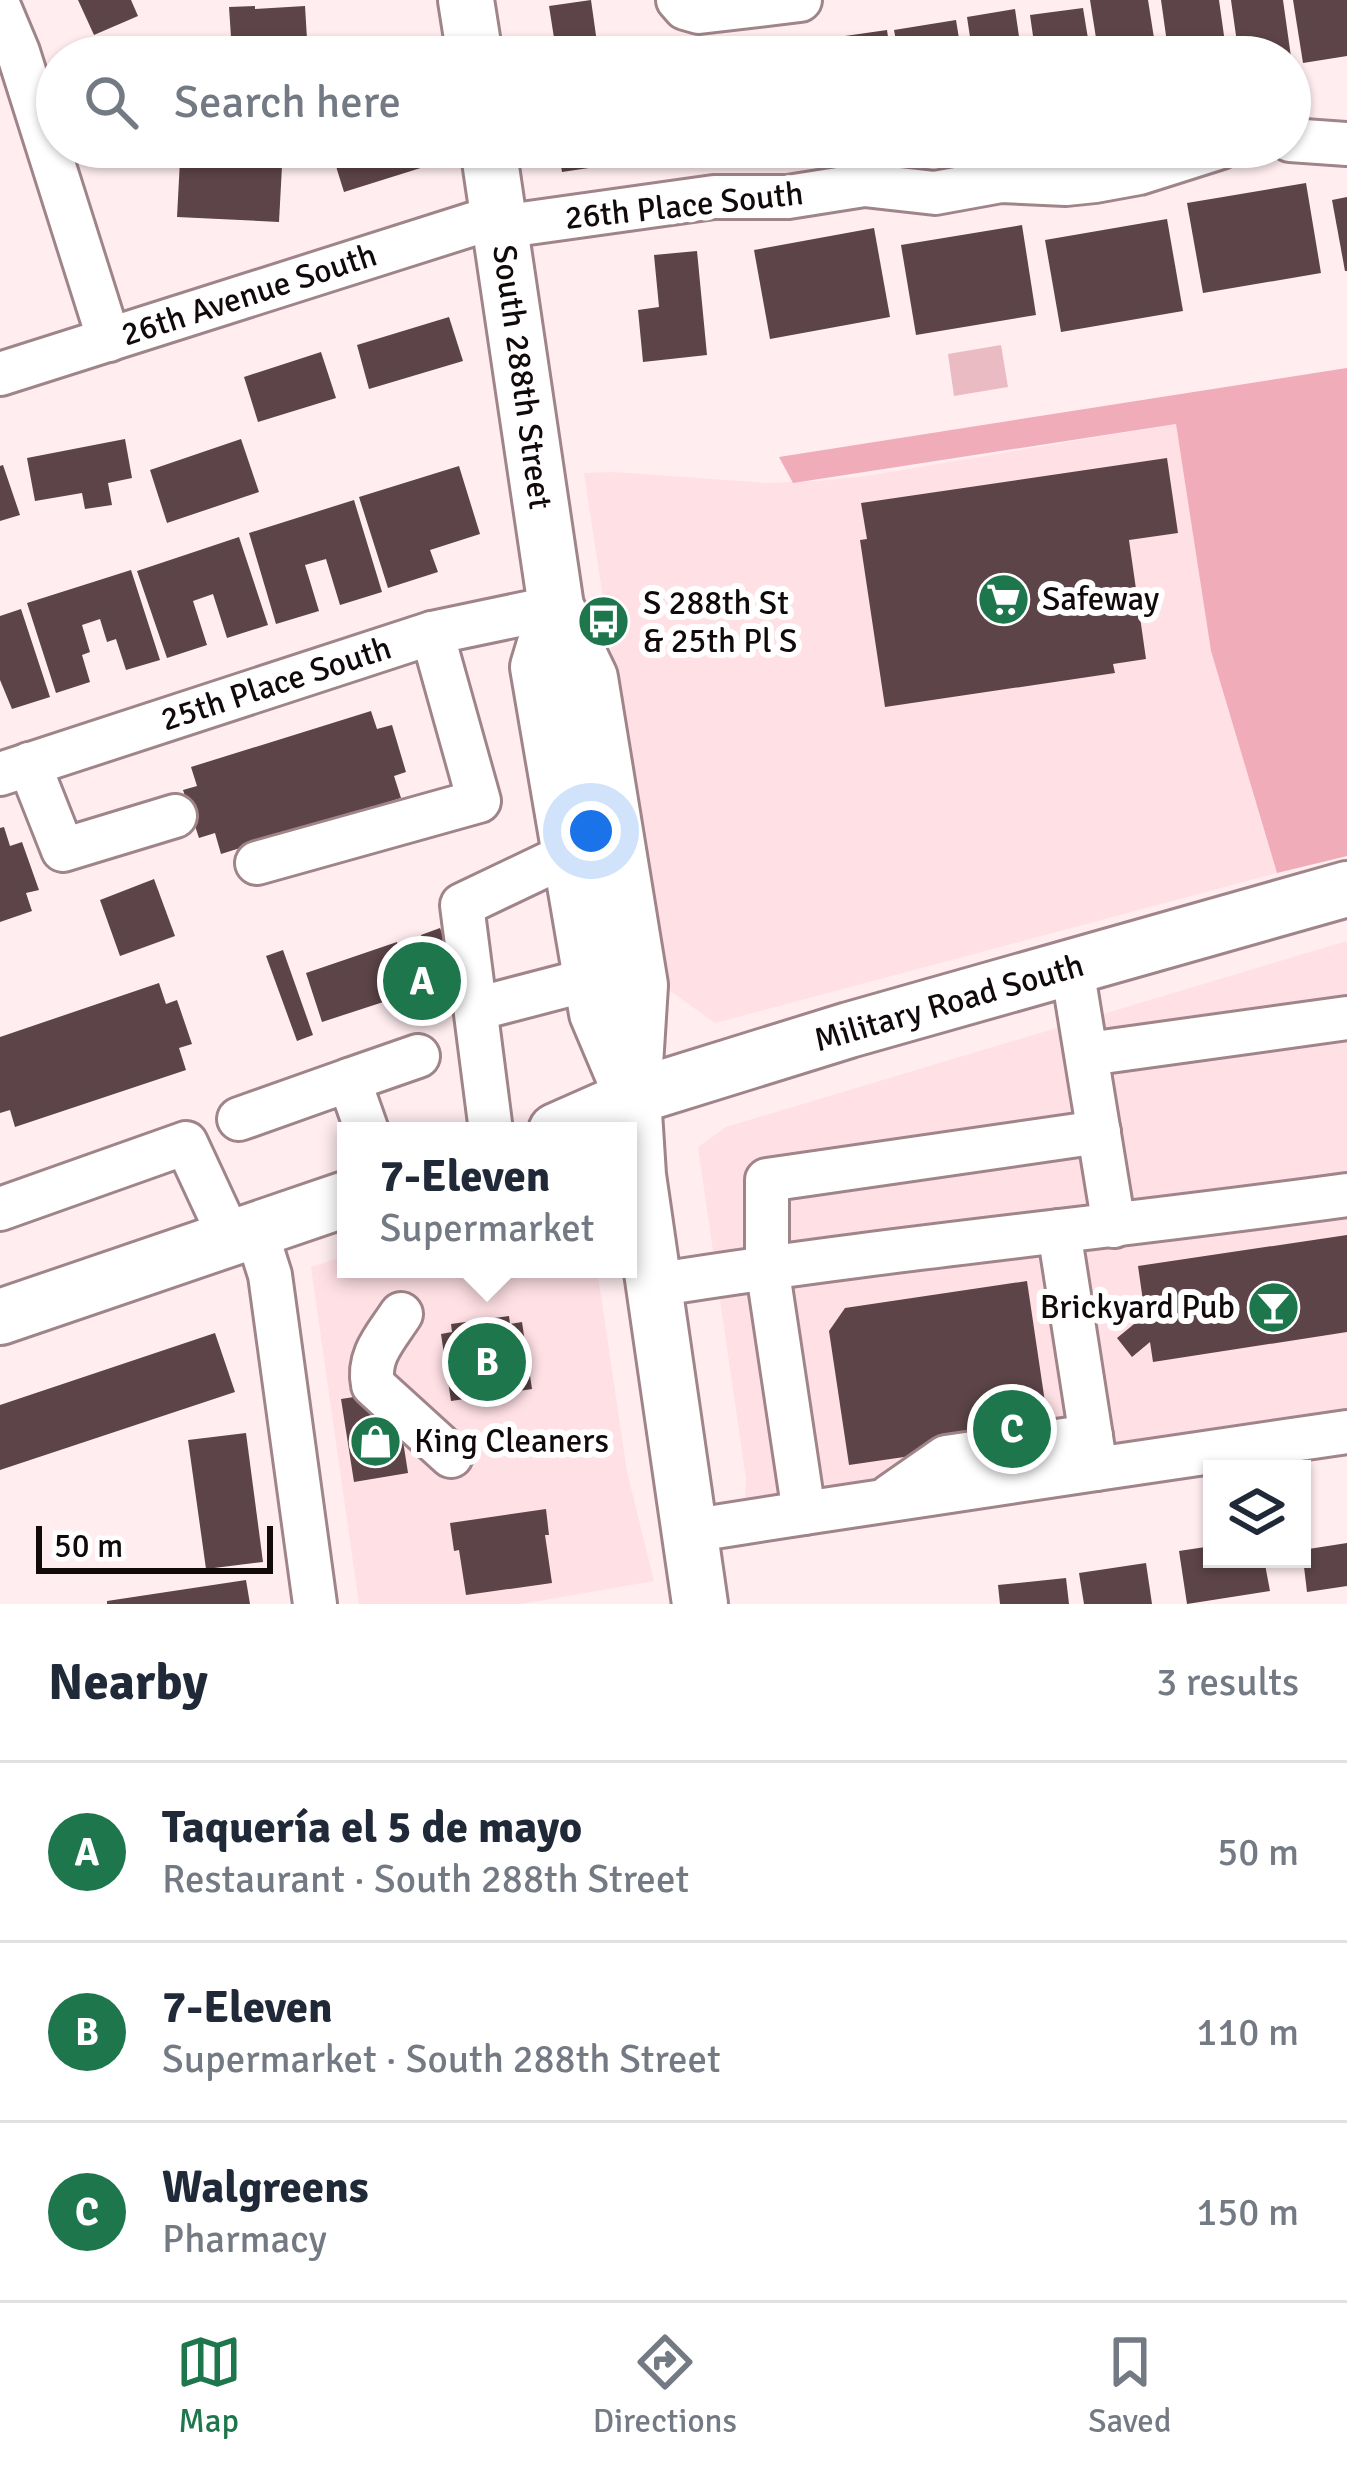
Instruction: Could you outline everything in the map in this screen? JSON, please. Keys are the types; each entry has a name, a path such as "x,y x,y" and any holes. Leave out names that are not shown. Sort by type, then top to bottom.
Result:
{"main road":[{"path":"466,0 472,36"},
{"name":"South 288th Street","path":"491,168 556,607 590,678 640,985 635,1122"},
{"name":"South 288th Street","path":"556,607 538,668 597,1013 633,1097"},
{"name":"Military Road South","path":"576,1122 633,1097 870,1024 1347,889"},
{"name":"South 288th Street","path":"637,1159 700,1604"},
{"path":"0,1317 337,1202"}],"street":[{"path":"682,4 699,12 800,0"},
{"path":"0,9 36,109"},
{"path":"1311,141 1347,143"},
{"path":"55,168 109,340"},
{"name":"26th Place South","path":"499,222 714,196 788,197 864,185 935,193 1001,181 1095,182 1154,168"},
{"name":"26th Avenue South","path":"0,374 499,222"},
{"name":"25th Place South","path":"15,769 432,633 556,607"},
{"path":"257,863 478,801 432,633"},
{"path":"15,769 63,850 175,816"},
{"path":"490,1122 463,905 571,853"},
{"path":"1072,968 1114,1226"},
{"path":"476,1009 591,979"},
{"path":"1346,979 1347,1002"},
{"path":"1088,1054 1347,1018"},
{"path":"239,1118 418,1056"},
{"path":"349,1080 364,1122"},
{"path":"804,1513 767,1266 767,1180 1099,1132"},
{"path":"0,1209 186,1143 270,1275 315,1604"},
{"path":"654,1285 767,1266 1347,1195"},
{"path":"1059,1231 1093,1452"},
{"path":"401,1314 372,1358 374,1385 451,1456"},
{"path":"689,1532 804,1513 1093,1452 1347,1432"}],"shaded area":[{"path":"1001,345 1008,387 954,396 948,354"},
{"path":"1347,368 1347,856 1277,873 1211,651 1176,424 793,483 779,457"},
{"path":"1176,424 1211,651 1277,873 715,1023 662,985 584,473 766,483 819,481"},
{"path":"1347,941 1347,1456 1311,1462 1203,1460 1203,1477 742,1546 746,1479 698,1147 726,1127"},
{"path":"337,1259 337,1278 598,1278 627,1472 654,1581 521,1604 359,1604 311,1267"}],"building":[{"path":"78,0 131,0 138,16 94,35"},
{"path":"591,0 596,36 554,36 549,6"},
{"path":"1090,0 1148,0 1154,36 1096,36"},
{"path":"1161,0 1219,0 1224,36 1166,36"},
{"path":"1231,0 1283,0 1288,36 1236,36"},
{"path":"1293,0 1347,0 1347,56 1311,62 1311,36 1299,36"},
{"path":"305,6 307,36 231,36 229,7"},
{"path":"1083,8 1088,36 1033,36 1030,15"},
{"path":"1015,9 1019,36 970,36 967,17"},
{"path":"956,20 959,36 895,36 894,30"},
{"path":"887,30 888,36 845,36"},
{"path":"180,168 282,168 279,222 177,217"},
{"path":"337,168 421,168 344,192"},
{"path":"1306,183 1321,273 1203,293 1187,203"},
{"path":"1347,197 1347,271 1345,271 1332,200"},
{"path":"1167,219 1183,311 1061,332 1045,240"},
{"path":"1022,225 1036,315 916,335 901,245"},
{"path":"874,228 890,317 770,339 754,250"},
{"path":"697,251 707,355 643,362 638,310 659,307 654,255"},
{"path":"449,317 463,361 369,389 357,345"},
{"path":"321,352 336,398 258,422 244,377"},
{"path":"125,439 132,478 108,483 112,505 85,509 82,493 35,501 27,458"},
{"path":"241,439 259,492 167,523 150,470"},
{"name":"Safeway","path":"1167,458 1178,533 1129,540 1146,659 1113,664 1115,673 885,707 860,540 867,539 861,503"},
{"path":"0,466 20,515 0,521"},
{"path":"459,466 480,534 430,550 438,572 388,588 359,497"},
{"path":"354,500 382,592 340,605 326,559 305,565 319,611 276,624 249,533"},
{"path":"239,537 268,625 227,638 213,594 193,601 207,645 167,658 137,571"},
{"path":"131,570 160,660 126,670 116,639 107,642 100,619 82,625 90,652 82,655 90,682 56,693 27,603"},
{"path":"21,609 50,697 12,709 0,680 0,616"},
{"path":"371,711 377,729 392,725 406,772 394,776 401,798 221,854 215,833 199,838 183,790 197,786 191,767"},
{"path":"4,827 10,846 22,842 39,890 26,893 32,911 0,922 0,828"},
{"path":"154,879 175,936 120,956 100,900"},
{"path":"440,928 450,955 432,962 421,935"},
{"path":"397,942 414,992 322,1022 306,973"},
{"path":"283,950 313,1035 297,1041 266,956"},
{"path":"159,983 166,1004 177,1000 192,1044 179,1048 186,1070 15,1127 10,1110 0,1113 0,1037"},
{"path":"1347,1235 1347,1332 1153,1362 1150,1342 1132,1357 1117,1338 1145,1315 1138,1266"},
{"path":"1027,1281 1050,1436 849,1465 829,1331 845,1308"},
{"path":"509,1316 510,1324 522,1322 532,1389 451,1401 441,1334 452,1332 451,1324"},
{"path":"215,1333 235,1392 0,1470 0,1405"},
{"name":"King Cleaners","path":"374,1394 398,1409 408,1473 354,1482 341,1399"},
{"path":"246,1433 263,1562 206,1569 188,1440"},
{"path":"546,1509 552,1583 466,1595 450,1523"},
{"path":"1347,1543 1347,1586 1307,1592 1304,1568 1311,1568 1311,1549"},
{"path":"1203,1547 1203,1568 1266,1568 1270,1591 1187,1604 1179,1551"},
{"path":"1146,1563 1152,1604 1084,1604 1079,1573"},
{"path":"1066,1578 1069,1604 1000,1604 998,1585"},
{"path":"246,1580 250,1604 107,1604 107,1601"}],"place":[{"name":"Safeway","path":"1003,599"},
{"name":"S 288th St & 25th Pl S","path":"604,622"},
{"name":"Taquería el 5 de mayo","path":"422,981"},
{"name":"Brickyard Pub","path":"1274,1307"},
{"name":"7-Eleven","path":"487,1362"},
{"name":"Walgreens","path":"1012,1429"},
{"name":"King Cleaners","path":"375,1441"}]}
